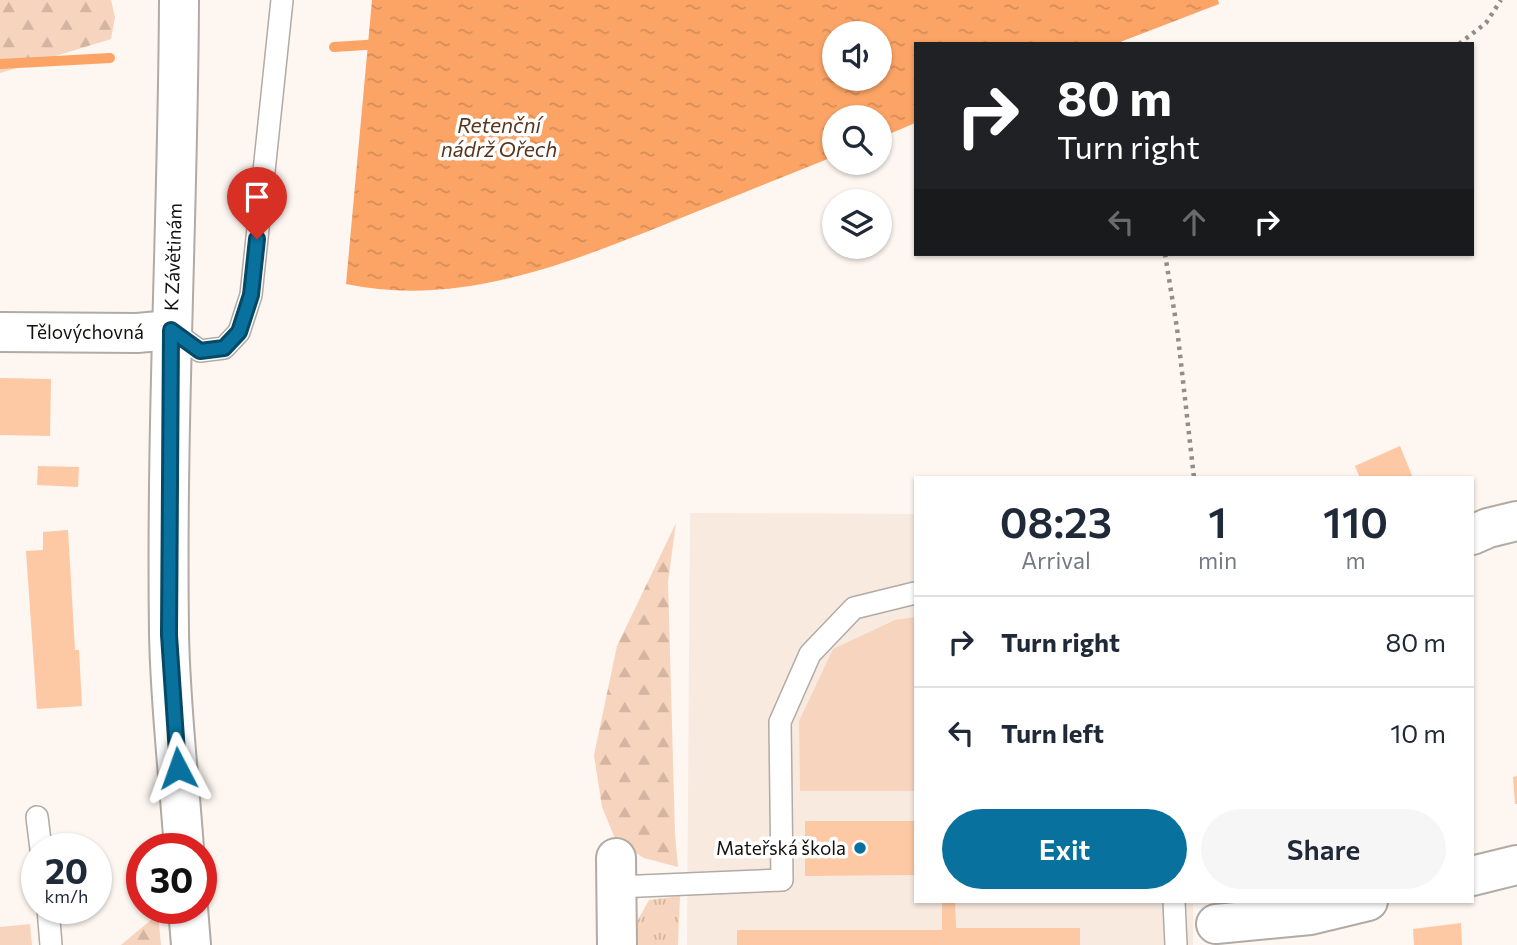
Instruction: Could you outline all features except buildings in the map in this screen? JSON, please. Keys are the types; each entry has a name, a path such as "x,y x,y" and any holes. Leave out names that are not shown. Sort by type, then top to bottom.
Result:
{"street":[{"name":"K Závětinám","path":"179,0 171,330 169,635 183,833"},
{"name":"Tělovýchovná","path":"0,332 137,333 171,330"},
{"path":"1474,534 1517,522"},
{"path":"1474,876 1517,865"},
{"path":"617,873 617,945"},
{"path":"1215,923 1310,915 1360,903"},
{"path":"189,924 191,945"}],"lane":[{"path":"171,330 200,351 224,348 239,332 251,295 282,0"},
{"path":"617,873 782,880 780,722 810,654 854,608 914,593"},
{"path":"37,817 39,833"},
{"path":"1174,903 1176,945"},
{"path":"49,924 51,945"}],"path":[{"path":"1462,42 1486,23 1501,0"},
{"path":"1165,256 1177,328 1194,476"}],"shaded area":[{"path":"690,513 914,514 914,903 1193,903 1193,945 687,945"}],"green space":[{"path":"0,0 111,0 115,17 111,39 0,73"},
{"path":"676,523 668,582 678,867 644,858 616,841 602,807 594,755 617,646"},
{"path":"914,617 914,791 800,791 799,721 833,649 895,620"},
{"path":"680,896 678,945 637,945 633,929 649,900"},
{"path":"30,924 32,945 0,945 0,927"},
{"path":"146,924 159,924 161,945 121,945"}],"water":[{"name":"Retenční nádrž Ořech","path":"372,0 1218,0 1219,4 1120,42 914,42 914,123 892,133 892,105 822,105 822,161 553,266 472,286 388,290 346,284"}],"waterway":[{"path":"334,47 381,44"},
{"path":"0,64 110,58"}],"place":[{"name":"Mateřská škola","path":"860,848"}],"route":[{"path":"178,768 169,635 171,330 200,351 224,348 239,332 251,295 257,239"}]}
